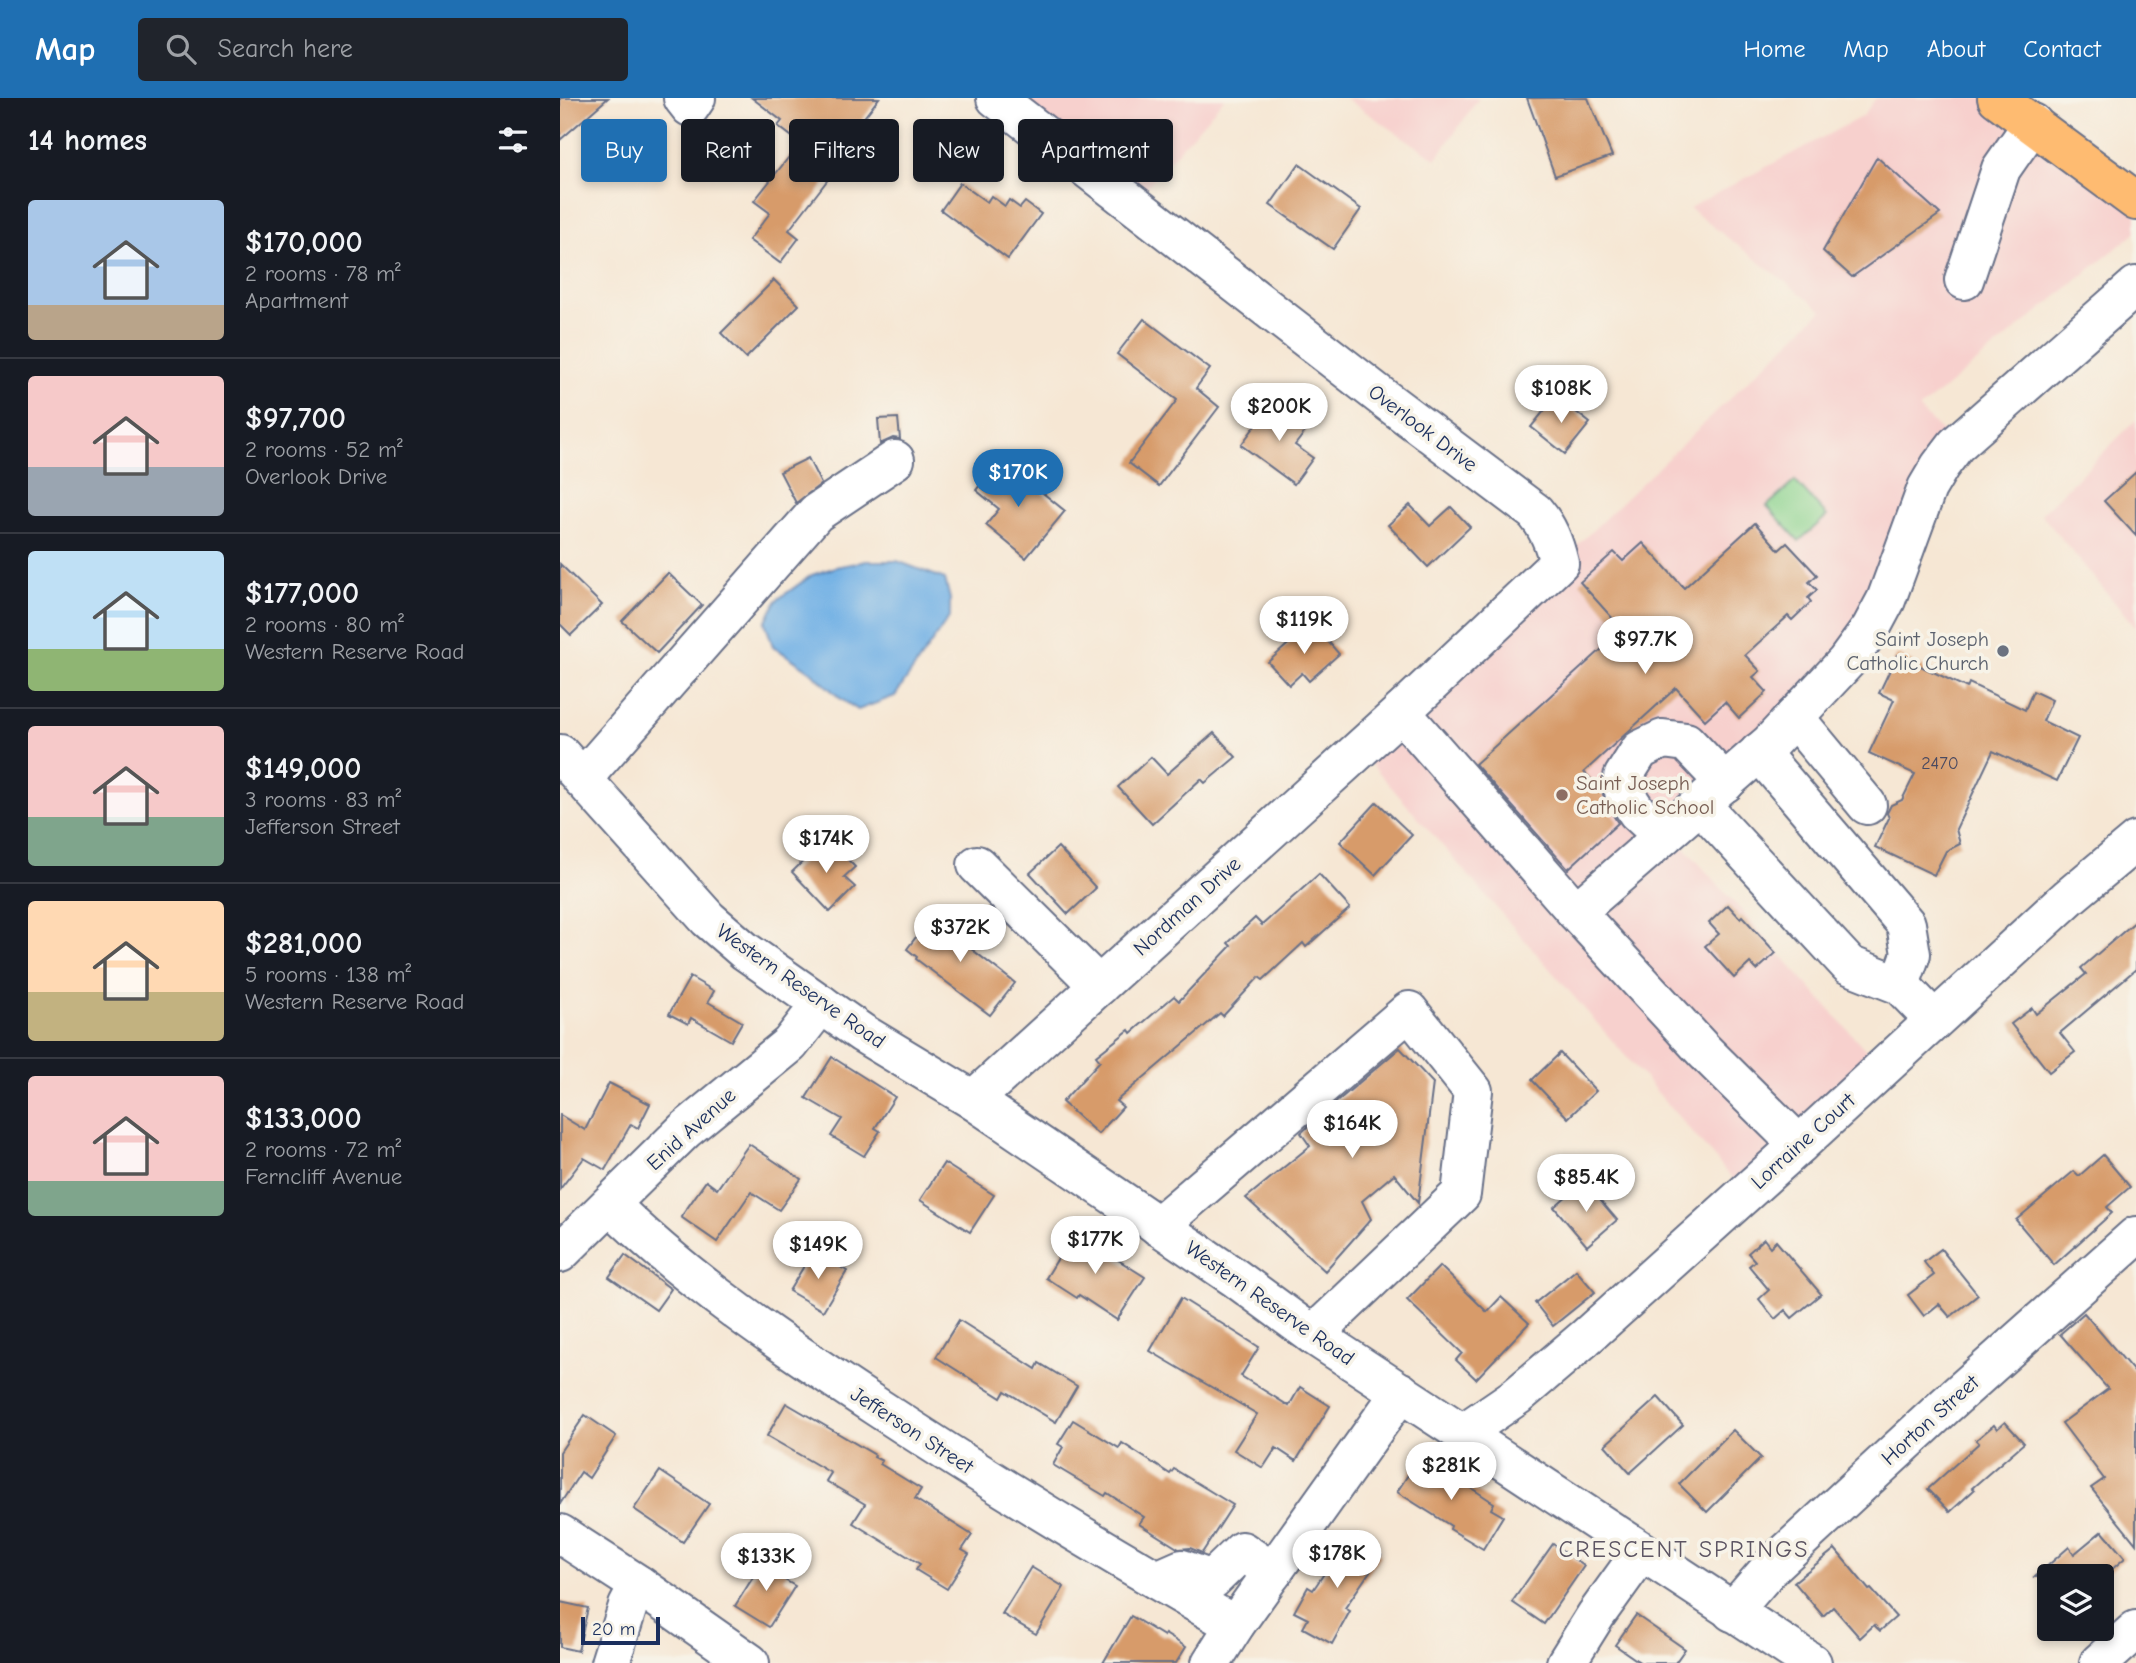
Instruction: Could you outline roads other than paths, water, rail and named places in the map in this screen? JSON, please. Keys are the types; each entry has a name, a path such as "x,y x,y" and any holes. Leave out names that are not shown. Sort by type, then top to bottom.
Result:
{"main road":[{"path":"1997,98 2136,201"}],"street":[{"path":"683,98 690,107 696,98"},
{"name":"Overlook Drive","path":"1015,104 1385,400 1535,512 1544,523 1555,544 1559,563 1401,712"},
{"path":"1964,280 2000,169 2033,123"},
{"path":"1576,912 1759,752 1846,662 1871,628 1886,600 1927,488 1956,445 2136,286"},
{"path":"571,767 816,513 895,460"},
{"path":"1401,712 1576,912 1704,1051 1799,1145"},
{"name":"Nordman Drive","path":"973,1100 1401,712"},
{"path":"1794,717 1867,805"},
{"path":"1663,836 1637,812 1624,792 1623,777 1640,750 1663,739 1686,742 1712,793 1849,965 1900,985 1934,1020"},
{"path":"1759,752 1906,924 1911,954 1900,985"},
{"name":"Western Reserve Road","path":"571,767 708,919 745,951 862,1033 973,1100 1313,1335 1812,1663"},
{"name":"Lorraine Court","path":"1463,1433 1517,1396 1585,1338 2069,897 2136,841"},
{"path":"977,865 1099,986"},
{"name":"Enid Avenue","path":"560,1253 685,1130 790,1044 821,1004"},
{"path":"1158,1226 1409,1011 1473,1091 1461,1194 1313,1335"},
{"name":"Jefferson Street","path":"611,1205 679,1268 833,1379 978,1474 1235,1625"},
{"name":"Horton Street","path":"1732,1612 1781,1557 2136,1236"},
{"path":"1212,1663 1235,1625 1401,1392"},
{"path":"560,1534 750,1663"},
{"path":"1156,1581 1182,1569 1212,1580 1242,1551 1273,1572"},
{"path":"1566,1663 1596,1615 1642,1551"},
{"path":"610,1663 628,1606 639,1586"},
{"path":"2099,1663 2136,1630"}],"water":[{"path":"866,561 897,561 945,579 950,599 950,616 895,696 858,710 841,699 810,671 773,646 765,622 777,600 812,575"}],"place":[{"name":"Saint Joseph Catholic Church","path":"2003,651"},
{"name":"Saint Joseph Catholic School","path":"1562,795"}],"district":[{"name":"CRESCENT SPRINGS","path":"1684,1549"}]}
